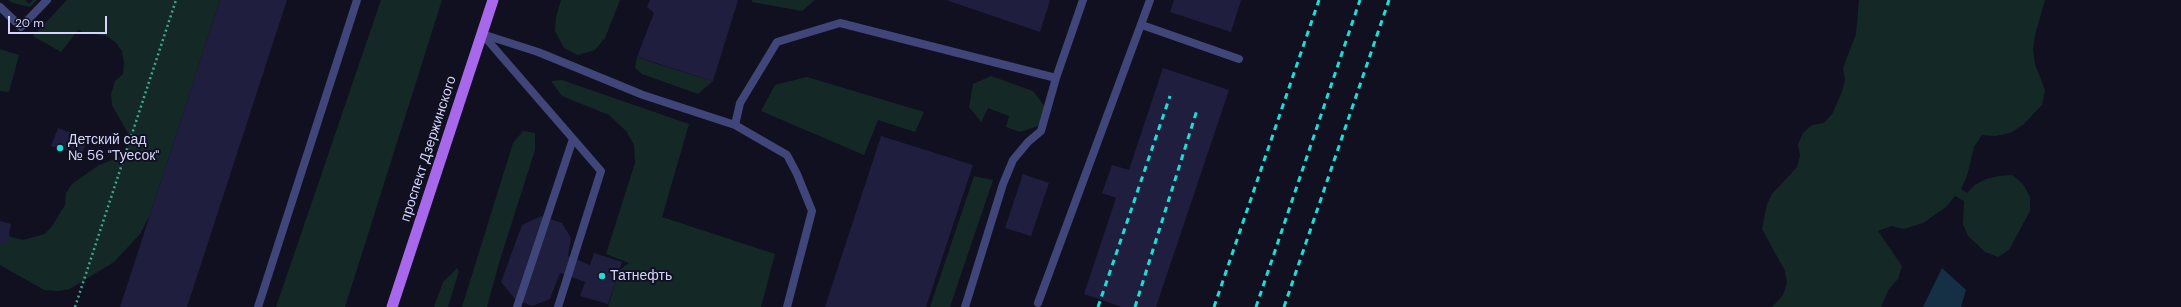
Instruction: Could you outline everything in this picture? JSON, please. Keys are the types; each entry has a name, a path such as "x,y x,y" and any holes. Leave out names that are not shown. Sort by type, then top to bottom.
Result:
{"main road":[{"name":"проспект Дзержинского","path":"392,307 493,0"}],"lane":[{"path":"0,7 21,27 47,0"},
{"path":"258,307 357,0"},
{"path":"965,307 1003,184 1013,160 1028,142 1041,131 1056,78 1083,0"},
{"path":"1038,303 1150,0"},
{"path":"735,125 740,103 777,42 840,23 1056,78"},
{"path":"1142,25 1239,59"},
{"path":"482,34 538,52 643,95 735,125 787,155 797,174 812,211 787,307"},
{"path":"482,34 601,171 558,307"},
{"path":"517,307 573,140"}],"path":[{"path":"75,307 176,0"}],"green space":[{"path":"8,0 25,0 29,4 33,0 37,0 30,7 13,3"},
{"path":"67,0 220,0 150,215 140,234 114,262 70,289 58,291 44,290 0,265 0,230 11,237 23,240 45,234 52,226 65,205 66,193 72,184 99,165 120,157 129,146 129,135 112,105 111,94 115,81 123,74 124,63 122,51 115,42 106,36 82,32 79,29 61,52 33,36"},
{"path":"381,0 442,0 345,307 276,307"},
{"path":"561,0 620,0 605,38 595,50 578,55 564,48 555,31 556,17"},
{"path":"752,0 815,0 802,11 752,2"},
{"path":"1859,0 2045,0 2035,35 2033,50 2035,64 2045,90 2042,105 2023,125 2010,133 1995,136 1982,135 1974,147 1967,176 1961,189 1967,193 1975,185 1986,179 2012,175 2023,184 2030,197 2030,211 2009,250 1998,257 1985,252 1968,236 1963,224 1964,201 1955,196 1946,207 1923,223 1904,229 1891,226 1878,231 1902,266 1898,279 1889,289 1881,307 1772,307 1783,295 1787,283 1785,271 1762,229 1767,204 1772,194 1797,167 1800,156 1798,144 1803,133 1812,125 1824,123 1832,114 1842,92 1845,80 1843,68 1856,34"},
{"path":"0,49 19,55 9,92 0,91"},
{"path":"637,57 713,81 698,94 642,74 635,68"},
{"path":"991,76 1033,91 1045,107 1038,126 1020,132 1006,127 1009,116 988,108 981,122 969,107 973,84"},
{"path":"807,77 924,112 915,132 878,120 864,155 761,111 775,85"},
{"path":"562,80 689,124 662,217 775,254 761,307 608,307 619,270 629,263 606,254 635,163 634,145 626,131 609,115 562,96 551,81"},
{"path":"523,131 535,133 535,150 499,263 487,307 462,307 513,143"},
{"path":"974,176 993,180 950,307 930,307"},
{"path":"457,268 459,271 448,307 434,307 443,282"}],"water":[{"path":"1942,268 1966,290 1961,307 1923,307"}],"building":[{"path":"220,0 287,0 187,307 120,307"},
{"path":"650,0 738,0 713,81 637,57 654,13 647,7"},
{"path":"946,0 1050,0 1040,32"},
{"path":"1174,0 1241,0 1231,32 1170,12"},
{"path":"1163,68 1229,90 1156,307 1122,307 1084,294 1116,198 1102,193 1112,165 1129,170"},
{"path":"58,128 87,139 82,155 51,146"},
{"path":"881,136 973,165 926,307 825,307"},
{"path":"1023,174 1049,183 1031,236 1005,228"},
{"path":"541,216 562,223 571,238 568,256 590,265 594,253 622,262 608,304 580,296 585,282 560,273 550,299 532,306 515,299 501,282 522,225"},
{"path":"0,221 11,224 7,244 0,243"}],"railway":[{"path":"1214,307 1319,0"},
{"path":"1256,307 1360,0"},
{"path":"1284,307 1389,0"},
{"path":"1098,307 1170,96"},
{"path":"1135,307 1197,110"}],"place":[{"name":"Детский сад № 56 \"Туесок\"","path":"60,148"},
{"name":"Татнефть","path":"602,276"}]}
